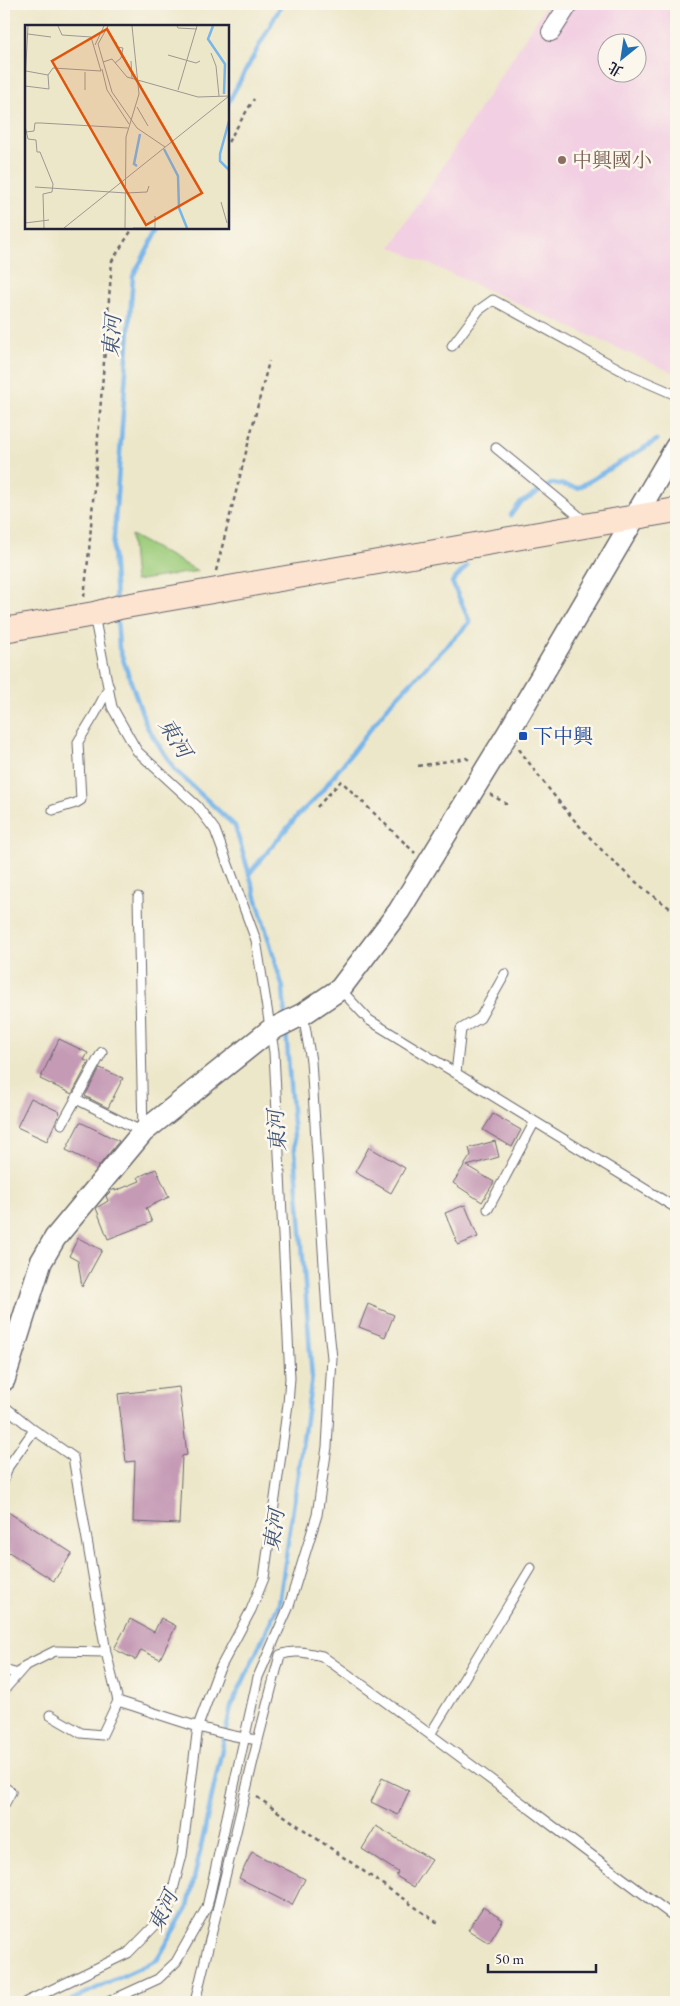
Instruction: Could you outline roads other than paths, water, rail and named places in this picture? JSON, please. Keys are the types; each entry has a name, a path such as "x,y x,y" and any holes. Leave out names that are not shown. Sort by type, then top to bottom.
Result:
{"main road":[{"path":"4,630 88,615 120,607 676,510"}],"street":[{"path":"551,32 569,4"},
{"path":"4,1380 41,1262 55,1238 143,1132 269,1032 304,1014 340,989 399,911 508,733 676,447"}],"lane":[{"path":"452,346 479,310 493,300 630,375 676,395"},
{"path":"496,448 590,525"},
{"path":"26,2002 128,1952 168,1913 182,1855 202,1727 218,1672 251,1610 264,1578 290,1378 274,1052 269,1032 256,940 215,830 196,806 137,751 112,707 109,686 88,615"},
{"path":"53,810 81,800 78,742 109,686"},
{"path":"76,1099 143,1132 138,897"},
{"path":"456,1073 461,1028 480,1018 505,974"},
{"path":"340,989 369,1020 534,1123 676,1208"},
{"path":"108,2002 158,1979 176,1962 207,1907 243,1738 258,1678 289,1606 317,1514 327,1447 332,1358 327,1312 311,1061 304,1014"},
{"path":"62,1124 102,1052"},
{"path":"488,1209 534,1123"},
{"path":"4,1406 34,1430 74,1457 106,1652 118,1701 102,1735 81,1733 50,1715"},
{"path":"4,1480 8,1467 34,1430"},
{"path":"431,1733 531,1568"},
{"path":"4,1690 25,1666 55,1651 106,1652"},
{"path":"196,2002 280,1655 301,1652 322,1656 431,1733 555,1829 675,1915"},
{"path":"4,1670 18,1674"},
{"path":"118,1701 202,1727 258,1740"},
{"path":"4,1787 11,1792 4,1805"}],"waterway":[{"name":"東河","path":"229,101 282,4"},
{"name":"東河","path":"116,601 113,549 133,276 158,229"},
{"path":"511,515 519,504 553,483 578,488 657,440"},
{"path":"249,874 298,815 318,796 390,704 470,622 452,582 467,566"},
{"name":"東河","path":"117,616 119,648 147,727 175,770 235,826 283,988 285,1015"},
{"name":"東河","path":"67,2002 157,1960 188,1907 231,1707 279,1604 312,1378 286,1030"}],"place":[{"name":"中興國小","path":"562,160"},
{"name":"下中興","path":"523,736"}]}
